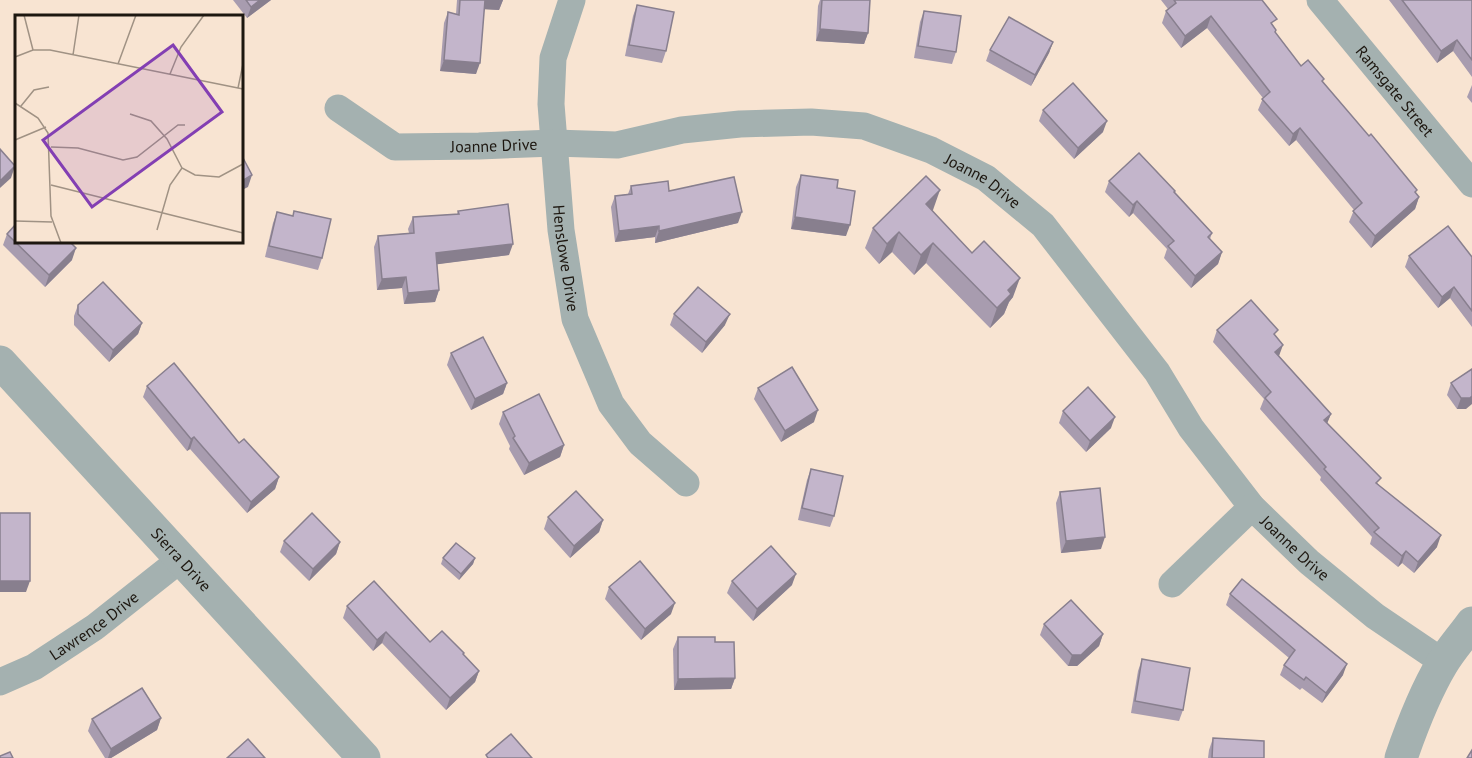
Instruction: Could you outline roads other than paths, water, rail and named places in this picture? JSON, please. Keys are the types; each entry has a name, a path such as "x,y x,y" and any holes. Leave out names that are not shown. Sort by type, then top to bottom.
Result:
{"street":[{"name":"Henslowe Drive","path":"572,0 553,58 551,104 561,230 575,319 610,404 640,443 686,483"},
{"name":"Ramsgate Street","path":"1320,0 1472,184"},
{"name":"Joanne Drive","path":"338,108 395,147 554,143 616,145 682,130 740,124 811,122 864,126 931,150 986,178 1043,225 1157,372 1191,428 1252,507 1309,562 1375,616 1443,663"},
{"name":"Sierra Drive","path":"0,362 364,758"},
{"path":"1172,584 1252,507"},
{"name":"Lawrence Drive","path":"0,682 34,667 95,627 181,559"},
{"path":"1401,758 1421,705 1443,663 1472,623"}]}
